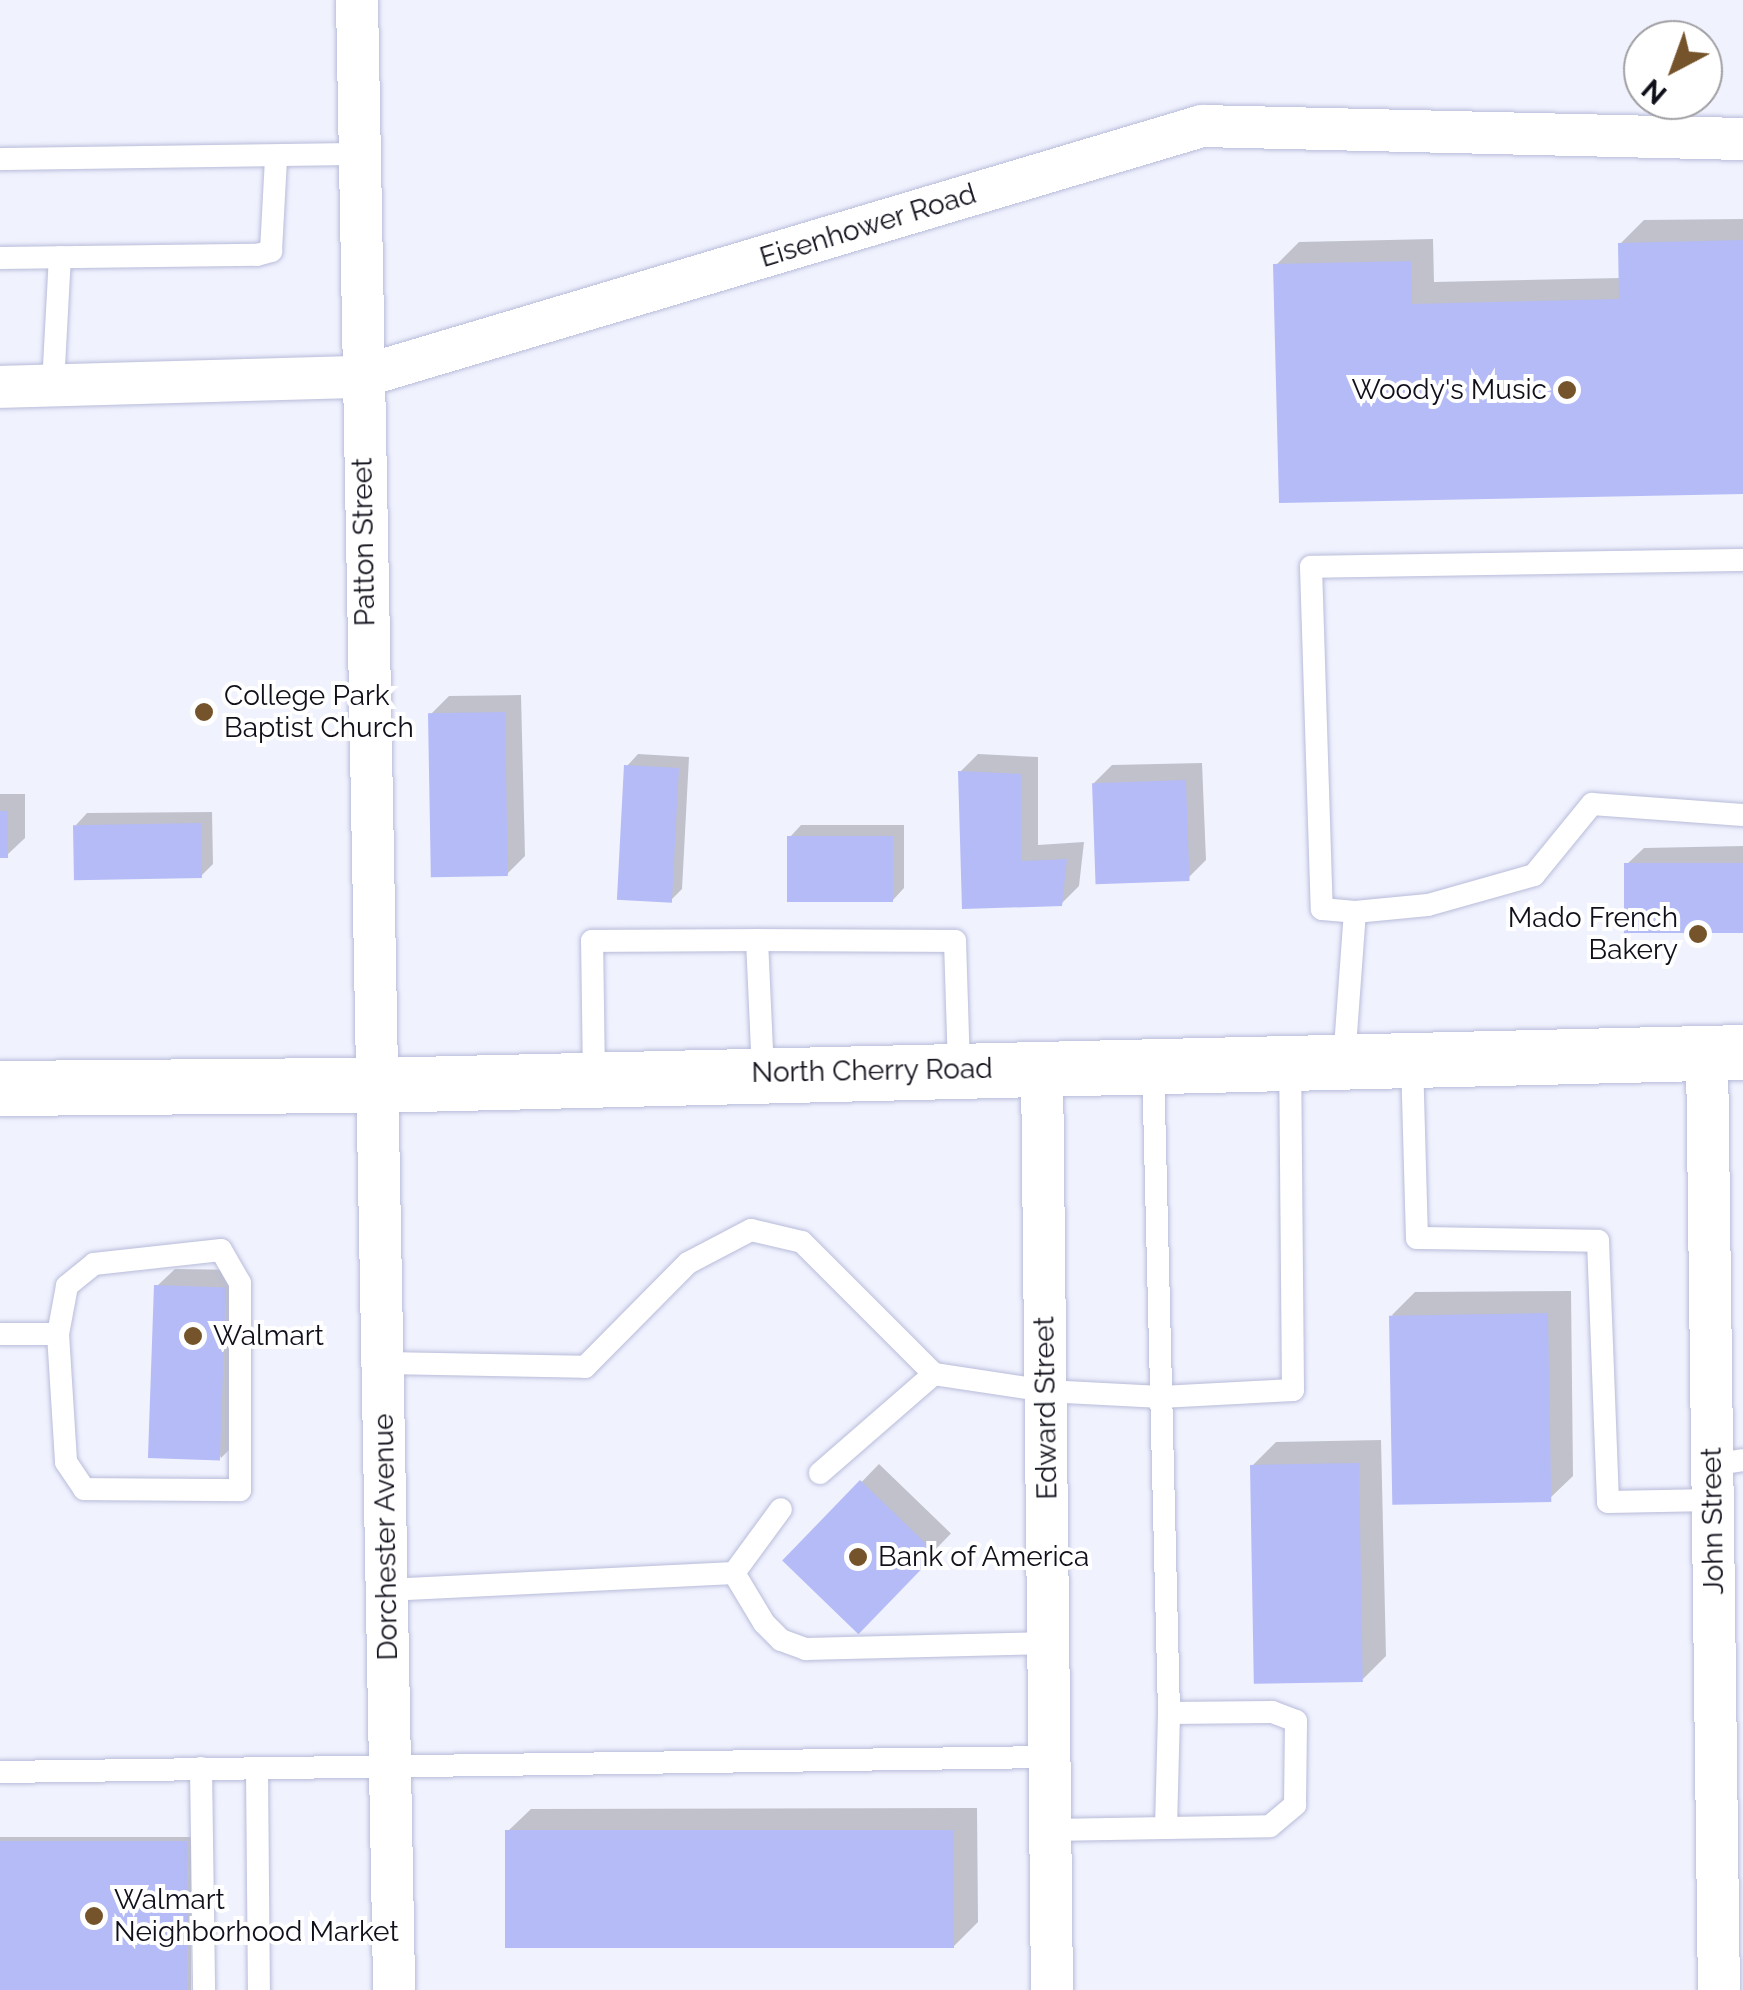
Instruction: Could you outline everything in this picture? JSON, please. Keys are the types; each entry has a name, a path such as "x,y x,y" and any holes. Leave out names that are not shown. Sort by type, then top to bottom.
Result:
{"main road":[{"name":"North Cherry Road","path":"0,1088 374,1085 1725,1053"}],"street":[{"name":"Patton Street","path":"356,0 374,1085"},
{"name":"Eisenhower Road","path":"0,386 360,377 1202,126 1743,139"},
{"name":"John Street","path":"1719,1990 1725,1053"},
{"name":"Edward Street","path":"1042,1067 1052,1990"},
{"name":"Dorchester Avenue","path":"374,1085 384,1363 394,1990"}],"lane":[{"path":"0,159 358,154"},
{"path":"0,258 258,255 272,250 276,158"},
{"path":"53,385 60,258"},
{"path":"1743,560 1311,566 1322,908 1355,912 1428,905 1534,875 1592,804 1743,816"},
{"path":"1344,1060 1355,912"},
{"path":"594,1079 592,940 954,940 960,1069"},
{"path":"757,940 762,1074"},
{"path":"1412,1059 1417,1238 1598,1241 1608,1502 1723,1475"},
{"path":"1153,1064 1168,1714 1166,1828"},
{"path":"384,1363 586,1367 688,1263 751,1230 802,1242 934,1374 1046,1391 1161,1398 1292,1390 1290,1065"},
{"path":"221,1250 240,1283 240,1490 84,1489 66,1462 58,1334 68,1286 94,1264 221,1250"},
{"path":"0,1334 58,1334"},
{"path":"820,1473 934,1374"},
{"path":"734,1573 781,1509"},
{"path":"388,1590 734,1573"},
{"path":"734,1573 764,1623 781,1640 806,1649 1048,1643"},
{"path":"1050,1830 1270,1826 1295,1805 1296,1721 1272,1712 1168,1714"},
{"path":"0,1772 1050,1757"},
{"path":"201,1768 204,1990"},
{"path":"257,1769 259,1990"}],"building":[{"path":"1743,240 1743,494 1279,503 1273,264 1411,261 1412,304 1619,299 1618,243"},
{"path":"505,712 508,876 431,877 428,713"},
{"path":"624,765 679,768 672,903 617,900"},
{"path":"958,771 1021,774 1021,861 1067,859 1062,906 962,909"},
{"path":"1186,780 1190,881 1096,884 1092,783"},
{"path":"0,811 8,811 8,858 0,858"},
{"path":"201,823 202,878 74,880 73,825"},
{"path":"787,836 893,836 893,902 787,902"},
{"path":"1624,863 1743,863 1743,933 1624,933"},
{"path":"154,1285 226,1288 220,1460 148,1458"},
{"path":"1548,1313 1551,1502 1392,1505 1389,1316"},
{"path":"1359,1463 1363,1682 1254,1684 1250,1465"},
{"name":"Bank of America","path":"860,1480 936,1554 858,1634 782,1561"},
{"path":"505,1830 954,1830 954,1948 505,1948"},
{"name":"Walmart Neighborhood Market","path":"0,1841 187,1841 187,1990 0,1990"}],"place":[{"name":"Woody's Music","path":"1567,390"},
{"name":"College Park Baptist Church","path":"204,712"},
{"name":"Mado French Bakery","path":"1698,934"},
{"name":"Walmart","path":"193,1336"},
{"name":"Bank of America","path":"858,1557"},
{"name":"Walmart Neighborhood Market","path":"94,1916"}]}
